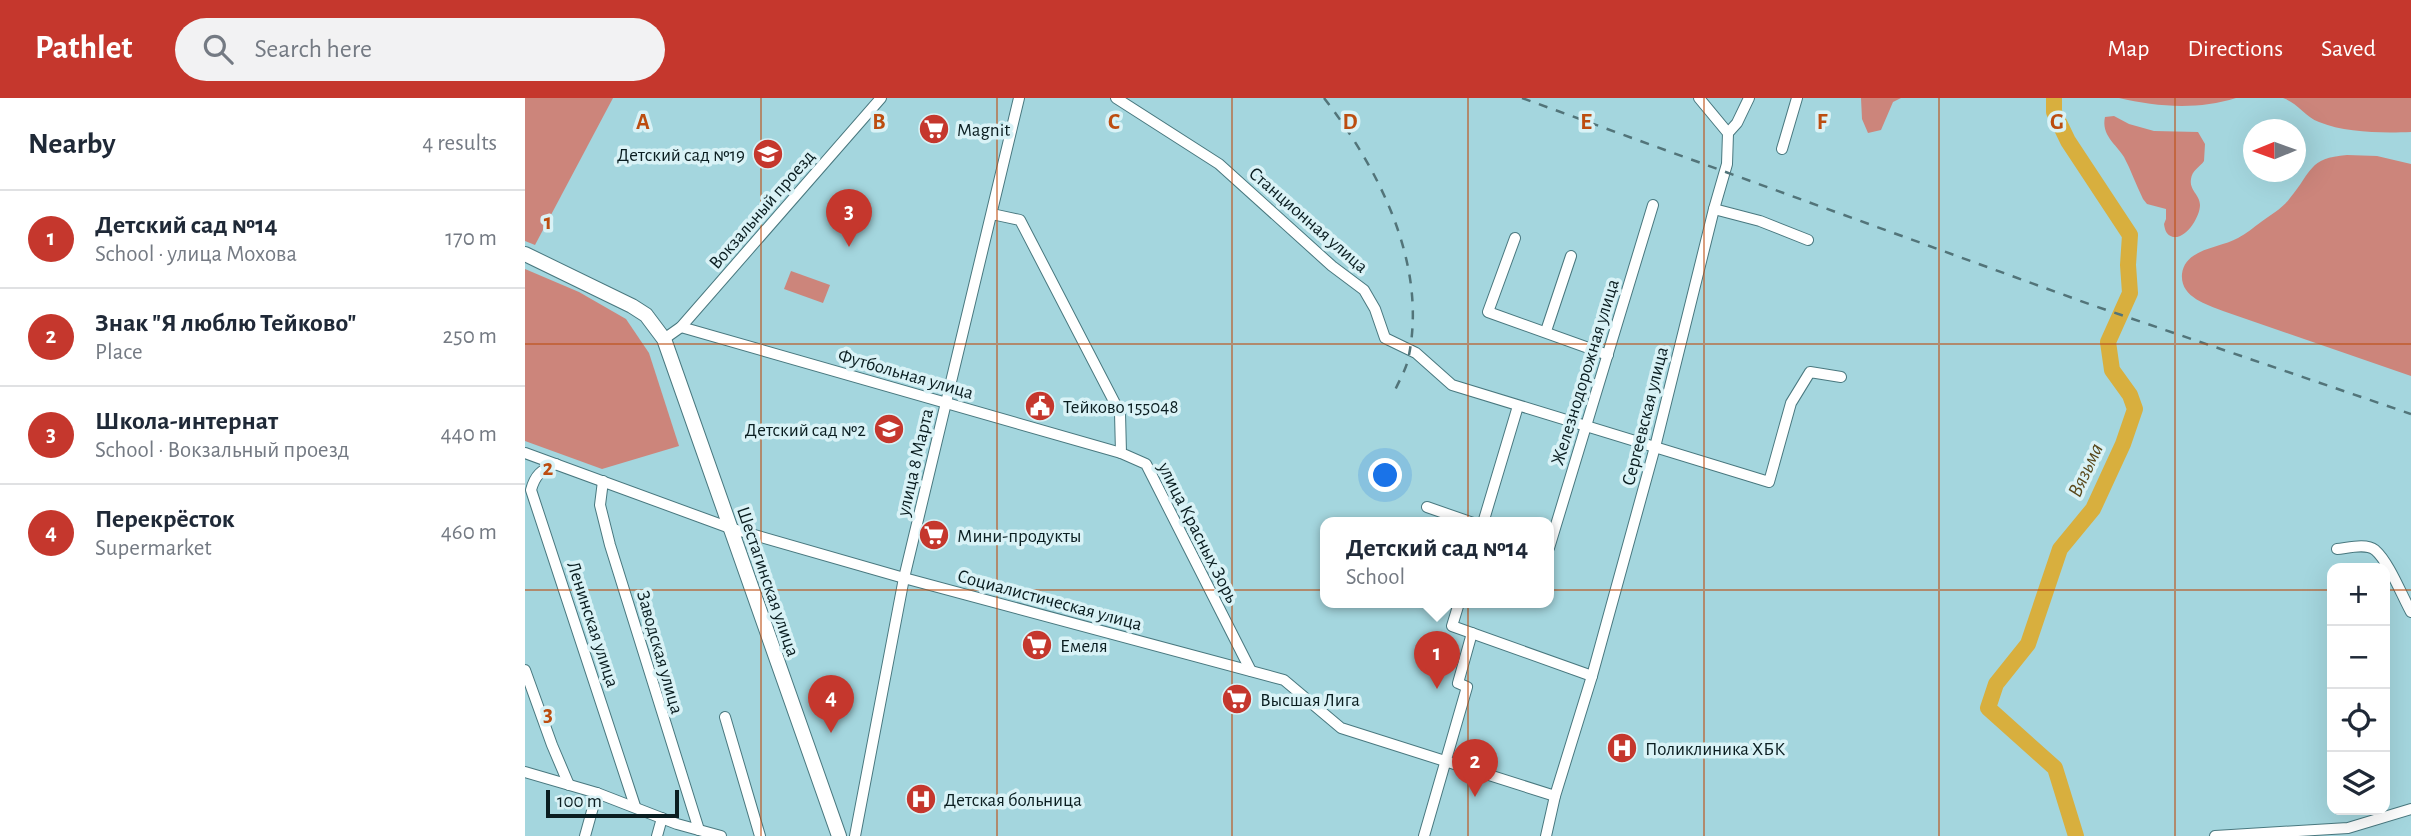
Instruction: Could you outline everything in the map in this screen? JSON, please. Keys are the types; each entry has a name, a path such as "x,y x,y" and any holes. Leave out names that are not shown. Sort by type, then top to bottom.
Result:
{"main road":[{"path":"525,254 632,306 646,315 664,339"},
{"name":"Шестагинская улица","path":"664,339 839,836"}],"street":[{"name":"Вокзальный проезд","path":"664,339 681,327 881,98"},
{"name":"улица 8 Марта","path":"855,836 904,578 1019,98"},
{"name":"Станционная улица","path":"1116,98 1219,164 1332,266 1364,290 1375,309 1385,338 1416,353 1452,385 1769,482 1791,403 1810,372 1840,377"},
{"path":"1699,98 1728,133 1737,123 1749,98"},
{"path":"1782,149 1797,98"},
{"name":"Сергеевская улица","path":"1546,836 1555,796 1592,676 1655,447 1727,164 1728,133"},
{"name":"Железнодорожная улица","path":"1554,532 1653,205"},
{"path":"1714,209 1760,221 1808,240"},
{"path":"992,214 1020,220 1120,413 1121,453"},
{"path":"1514,238 1488,312 1608,355"},
{"path":"1546,331 1571,256"},
{"name":"Футбольная улица","path":"681,327 1121,453"},
{"path":"1485,517 1518,406"},
{"name":"Социалистическая улица","path":"525,453 730,528 904,578 1284,680 1341,728 1555,796"},
{"name":"улица Красных Зорь","path":"1121,453 1146,464 1251,671"},
{"name":"Ленинская улица","path":"556,464 543,469 534,478 531,490 635,806"},
{"name":"Заводская улица","path":"603,481 600,505 610,545 699,830"},
{"path":"1427,508 1455,517"},
{"path":"2337,549 2363,546 2375,550 2394,578 2411,612"},
{"path":"1457,608 1452,626 1592,676"},
{"path":"1424,836 1467,687 1458,683 1472,633"},
{"path":"525,670 569,785"},
{"path":"725,717 760,836"},
{"path":"525,772 597,793 662,818 721,836"},
{"path":"585,836 597,793"},
{"path":"2215,836 2348,828 2411,809"},
{"path":"657,836 662,818"}],"shaded area":[{"path":"525,98 613,98 535,245 525,241"},
{"path":"1861,98 1901,98 1893,102 1881,130 1868,133 1862,119"},
{"path":"2119,98 2236,98 2177,106"},
{"path":"2283,98 2411,98 2411,132 2364,132 2329,126 2314,120"},
{"path":"2114,116 2129,124 2154,131 2198,132 2205,144 2204,161 2191,179 2200,201 2199,210 2192,226 2178,237 2169,235 2165,230 2166,209 2147,204 2143,199 2124,157 2110,139 2105,129 2105,117"},
{"path":"2377,156 2411,164 2411,376 2209,306 2190,294 2182,282 2185,265 2190,259 2205,250 2244,235 2284,205 2302,182 2306,182 2306,176 2312,168 2325,159"},
{"path":"525,269 579,292 626,319 649,353 679,446 602,469 525,441"},
{"path":"791,271 830,285 823,303 784,289"}],"waterway":[{"name":"Вязьма","path":"2054,98 2054,112 2068,141 2130,235 2130,293 2108,342 2112,370 2130,395 2135,409 2123,444 2093,509 2060,549 2028,644 1996,684 1988,708 2055,768 2076,836"}],"railway":[{"path":"1324,98 1363,155 1380,186 1405,252 1413,320 1408,360 1393,395"},
{"path":"1522,98 2089,304 2411,414"}],"place":[{"name":"Magnit","path":"934,129"},
{"name":"Детский сад №19","path":"768,154"},
{"name":"Школа-интернат","path":"849,247"},
{"name":"Тейково 155048","path":"1040,406"},
{"name":"Детский сад №2","path":"889,429"},
{"name":"Мини-продукты","path":"934,535"},
{"name":"Емеля","path":"1037,645"},
{"name":"Детский сад №14","path":"1437,689"},
{"name":"Высшая Лига","path":"1237,699"},
{"name":"Перекрёсток","path":"831,733"},
{"name":"Поликлиника ХБК","path":"1622,748"},
{"name":"Знак \"Я люблю Тейково\"","path":"1475,797"},
{"name":"Детская больница","path":"921,799"}]}
